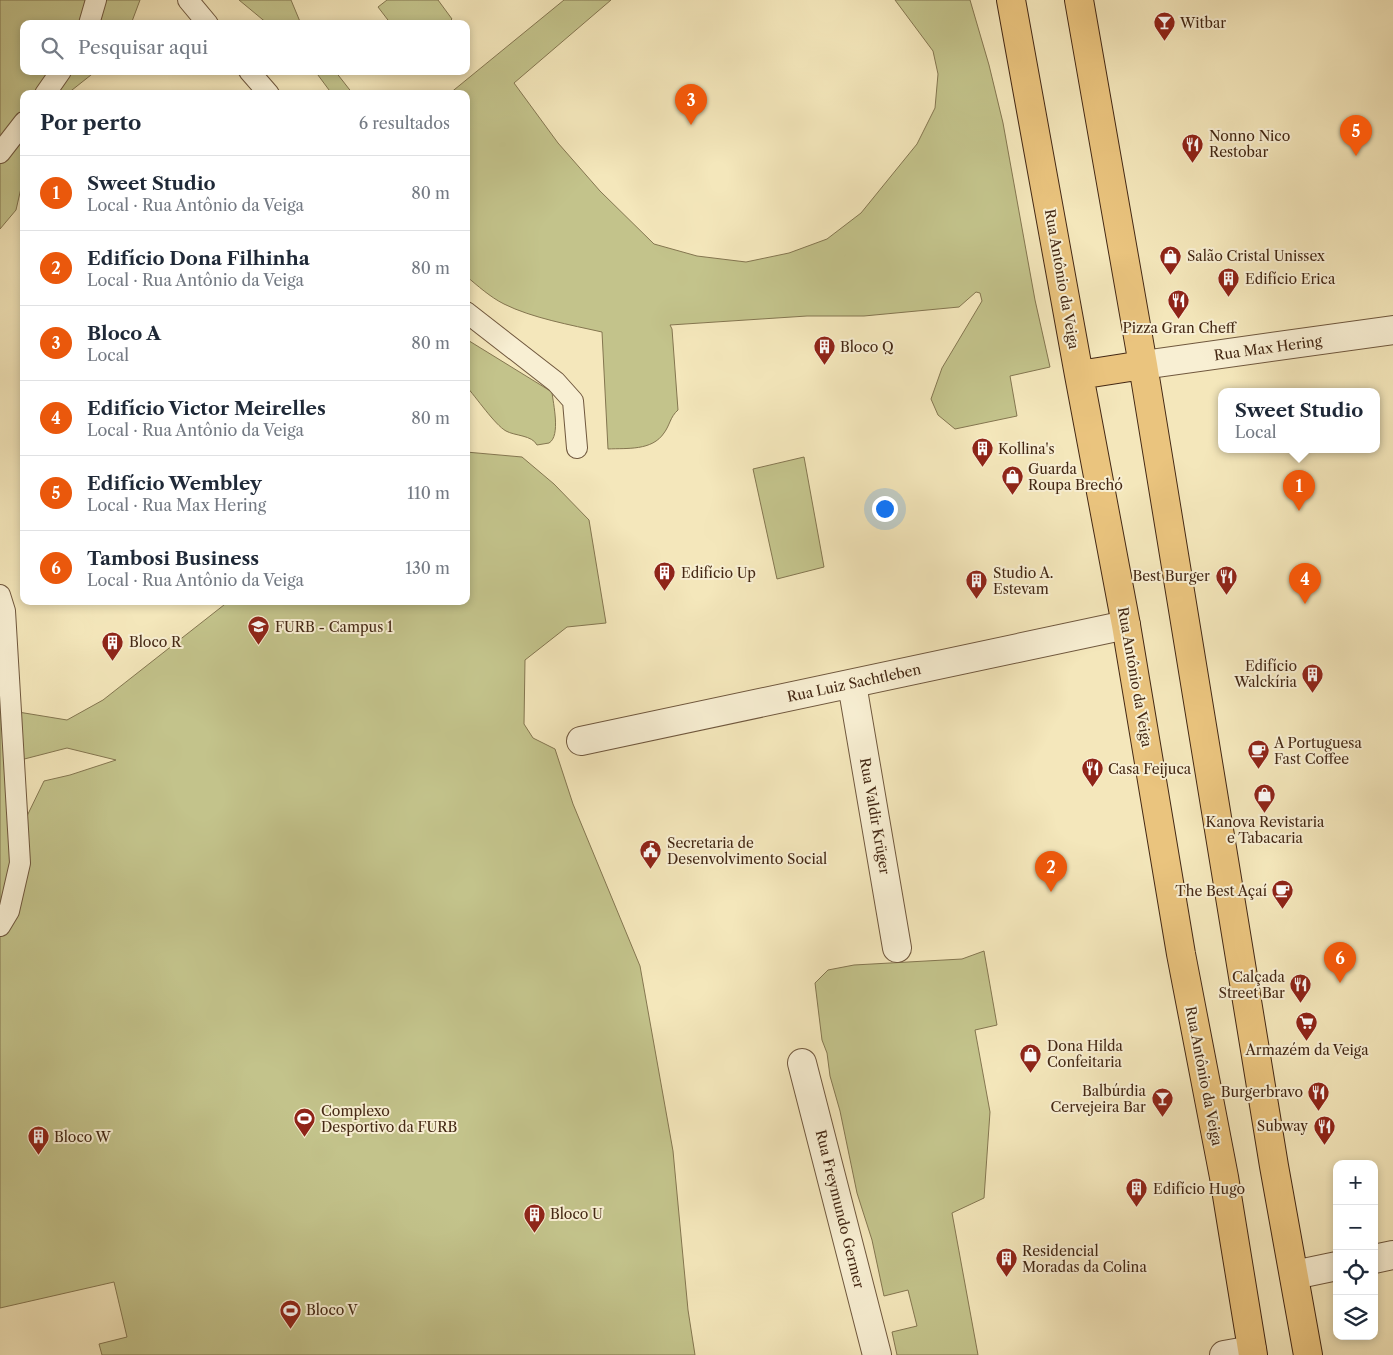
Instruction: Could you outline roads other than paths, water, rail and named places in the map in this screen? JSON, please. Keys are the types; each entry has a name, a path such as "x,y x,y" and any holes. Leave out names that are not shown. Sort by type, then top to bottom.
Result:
{"main road":[{"name":"Rua Antônio da Veiga","path":"1011,0 1126,625 1181,954 1224,1177 1252,1352"},
{"path":"1079,0 1143,365 1273,1156 1308,1355"},
{"path":"1079,375 1143,365"}],"street":[{"name":"Rua Max Hering","path":"1143,365 1393,330"},
{"name":"Rua Luiz Sachtleben","path":"581,741 1126,625"},
{"name":"Rua Valdir Krüger","path":"852,684 898,948"},
{"name":"Rua Freymundo Germer","path":"802,1063 877,1355"},
{"path":"1378,1258 1393,1255"},
{"path":"1294,1275 1333,1267"},
{"path":"1224,1355 1252,1352"}],"lane":[{"path":"90,20 96,0"},
{"path":"188,0 205,20"},
{"path":"47,90 58,75"},
{"path":"252,75 265,90"},
{"path":"0,153 20,127"},
{"path":"470,315 556,382 572,401 577,448"},
{"path":"0,926 10,911 20,863 3,603"}],"place":[{"name":"Witbar","path":"1164,42"},
{"name":"Bloco A","path":"691,125"},
{"name":"Edifício Wembley","path":"1356,156"},
{"name":"Nonno Nico Restobar","path":"1193,163"},
{"name":"Salão Cristal Unissex","path":"1171,275"},
{"name":"Edifício Erica","path":"1229,298"},
{"name":"Pizza Gran Cheff","path":"1179,319"},
{"name":"Bloco Q","path":"824,366"},
{"name":"Kollina's","path":"982,468"},
{"name":"Guarda Roupa Brechó","path":"1012,496"},
{"name":"Sweet Studio","path":"1299,511"},
{"name":"Edifício Up","path":"665,592"},
{"name":"Best Burger","path":"1226,595"},
{"name":"Studio A. Estevam","path":"977,600"},
{"name":"Edifício Victor Meirelles","path":"1305,604"},
{"name":"FURB - Campus 1","path":"259,646"},
{"name":"Bloco R","path":"113,661"},
{"name":"Edifício Walckíria","path":"1313,693"},
{"name":"A Portuguesa Fast Coffee","path":"1258,770"},
{"name":"Casa Feijuca","path":"1092,788"},
{"name":"Kanova Revistaria e Tabacaria","path":"1265,813"},
{"name":"Secretaria de Desenvolvimento Social","path":"651,870"},
{"name":"Edifício Dona Filhinha","path":"1051,892"},
{"name":"The Best Açaí","path":"1283,910"},
{"name":"Tambosi Business","path":"1340,983"},
{"name":"Calçada Street Bar","path":"1301,1004"},
{"name":"Armazém da Veiga","path":"1307,1041"},
{"name":"Dona Hilda Confeitaria","path":"1031,1073"},
{"name":"Burgerbravo","path":"1319,1111"},
{"name":"Balbúrdia Cervejeira Bar","path":"1162,1118"},
{"name":"Complexo Desportivo da FURB","path":"305,1138"},
{"name":"Subway","path":"1324,1145"},
{"name":"Bloco W","path":"38,1156"},
{"name":"Edifício Hugo","path":"1137,1208"},
{"name":"Bloco U","path":"534,1233"},
{"name":"Residencial Moradas da Colina","path":"1006,1278"},
{"name":"Bloco V","path":"290,1329"}]}
